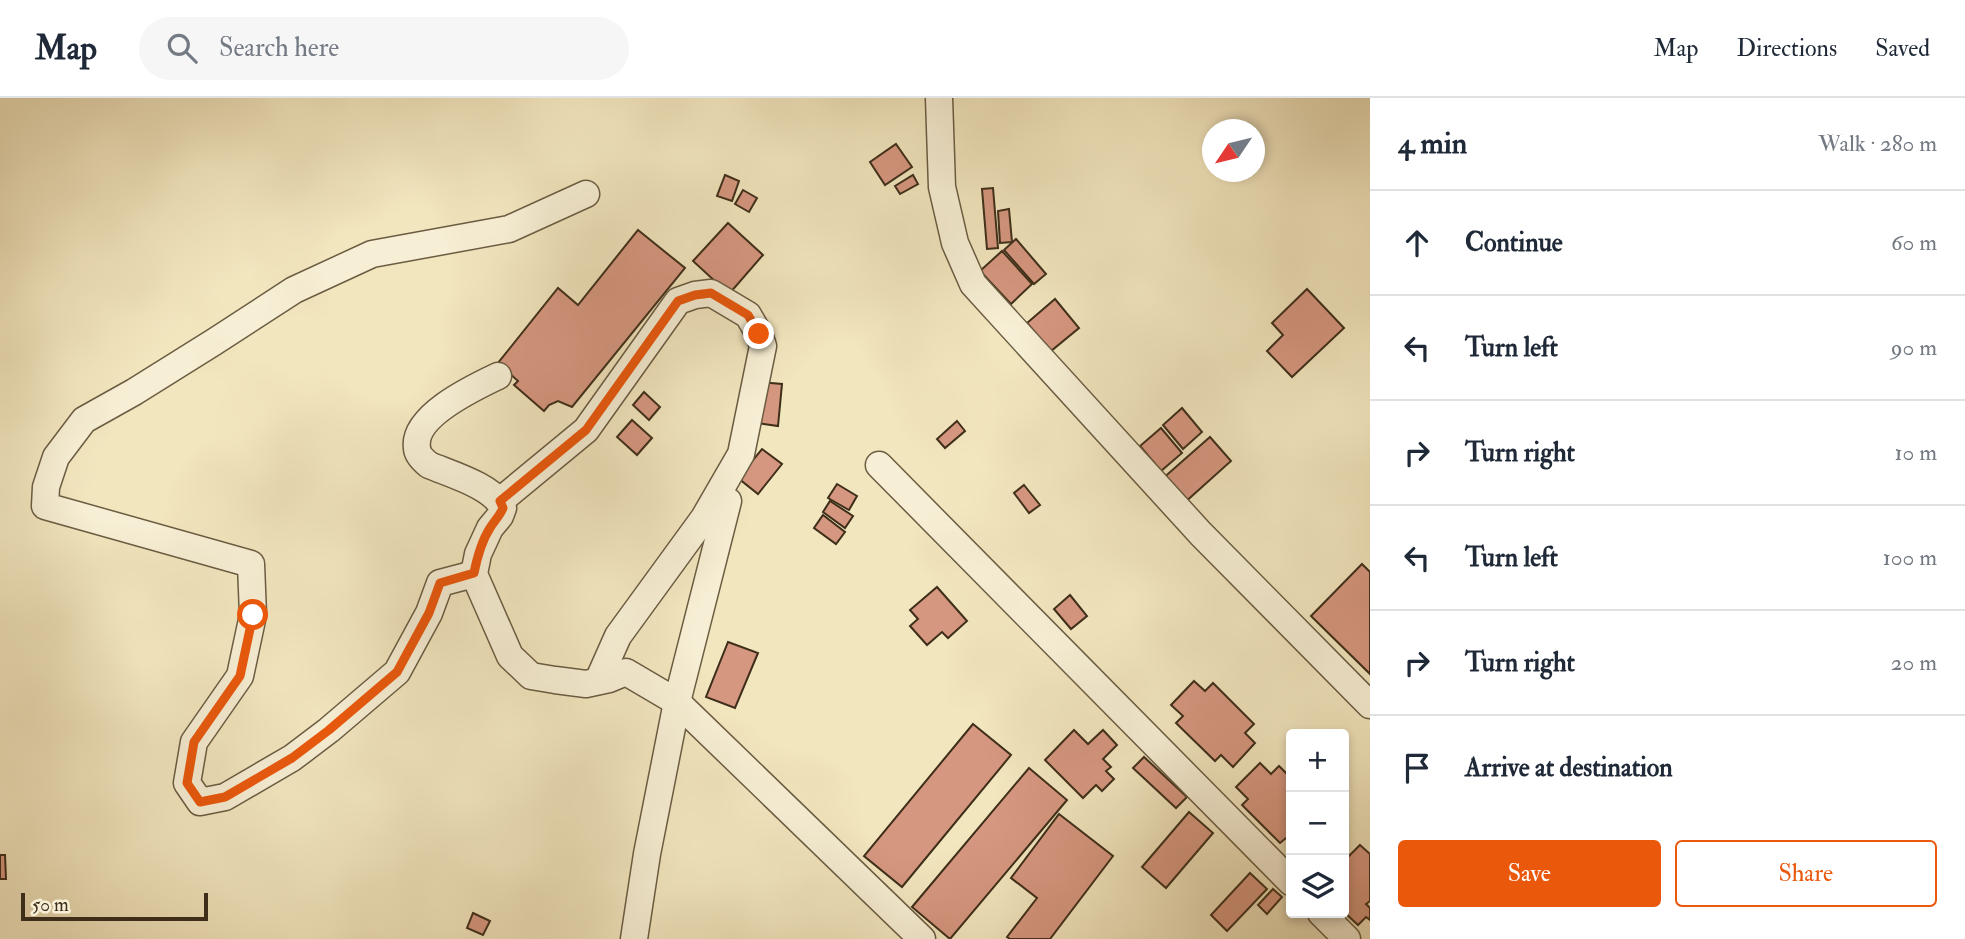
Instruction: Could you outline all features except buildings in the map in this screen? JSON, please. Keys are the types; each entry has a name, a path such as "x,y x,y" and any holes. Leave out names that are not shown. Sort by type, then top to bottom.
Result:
{"street":[{"path":"939,98 942,187 955,243 973,284 1201,534 1370,705"},
{"path":"474,573 440,583 429,613 397,672 329,730 292,758 225,797 200,802 187,783 194,742 240,676 253,615 251,564 45,506 46,487 56,457 84,420 146,385 294,290 372,254 509,229 586,194"},
{"path":"500,501 586,430 678,301 711,293 748,315 763,346 741,454 704,518 618,636 598,681"},
{"path":"498,376 448,403 427,420 419,433 416,448 421,458 429,465 491,492 500,501 503,508 478,554 474,573 510,656 531,676 586,684 626,672 677,702 922,939"},
{"path":"880,465 1286,877"},
{"path":"634,939 647,855 677,702 728,501"},
{"path":"1326,918 1347,939"}],"route":[{"path":"253,615 240,676 194,742 187,783 200,802 225,797 292,758 397,672 429,613 440,583 474,573 478,554 503,508 500,501 586,430 678,301 711,293 748,315 759,334"}]}
